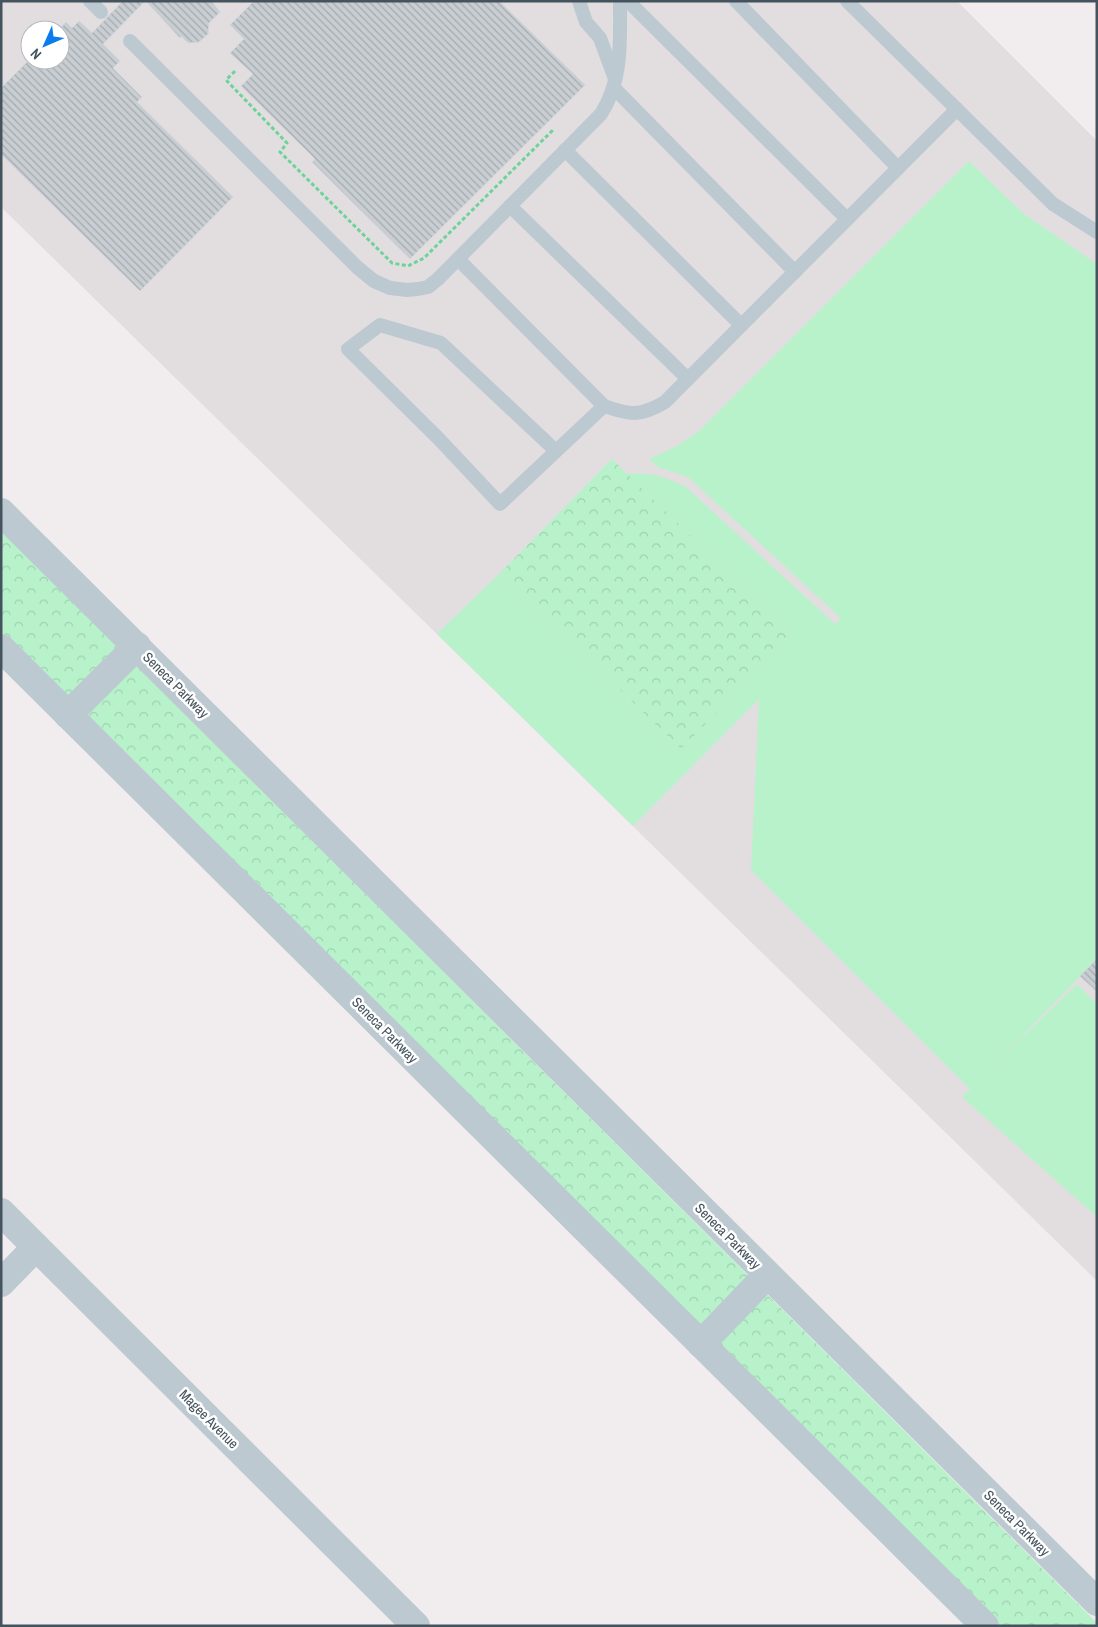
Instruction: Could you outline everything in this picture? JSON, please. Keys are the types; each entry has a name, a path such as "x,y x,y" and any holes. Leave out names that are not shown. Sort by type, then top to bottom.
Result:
{"street":[{"name":"Seneca Parkway","path":"1,512 1097,1602"},
{"name":"Seneca Parkway","path":"68,715 137,646"},
{"name":"Seneca Parkway","path":"1,648 985,1626"},
{"name":"Magee Avenue","path":"1,1212 416,1626"},
{"path":"1,1282 36,1247"},
{"name":"Seneca Parkway","path":"701,1344 767,1275"}],"lane":[{"path":"90,1 101,12"},
{"path":"579,1 586,22 600,38 615,84 795,272"},
{"path":"130,41 344,254 374,281 390,288 407,290 428,286 438,279 602,114 610,101 615,84 620,52 620,1"},
{"path":"628,1 847,219"},
{"path":"736,1 898,168"},
{"path":"847,1 1053,204 1097,232"},
{"path":"458,259 604,406 626,414 649,412 665,402 957,109"},
{"path":"565,150 741,326"},
{"path":"510,206 688,379"},
{"path":"556,451 441,344 380,325 348,348 440,439 500,504 604,406"}],"path":[{"path":"235,72 226,80 287,143 280,152 392,263 408,266 424,258 558,126"}],"shaded area":[{"path":"1,1 957,1 1097,141 1097,1281 1,207"}],"green space":[{"path":"969,161 1024,214 1097,264 1097,959 997,1062 1077,984 1097,1004 1097,1217 962,1097 970,1089 751,870 759,699 633,826 437,634 500,573 681,749 792,635 627,474 658,476 686,487 835,624 841,618 688,477 658,467 649,459 677,446 699,431"},
{"path":"612,459 792,635 681,749 500,573"},
{"path":"1,531 1097,1623 1097,1626 1000,1626 1,631"}],"building":[{"path":"123,1 145,1 103,44 120,61 113,68 142,97 137,102 233,197 140,291 1,154 1,88 20,69 70,70 70,26 72,28 79,21 92,33"},
{"path":"146,1 211,1 220,12 209,23 208,34 199,42 188,43 181,36 180,38"},
{"path":"254,1 499,1 585,85 410,259 312,162 315,159 241,86 253,74 230,53 244,39 230,25"},
{"path":"1097,959 1097,992 1080,976"}]}
